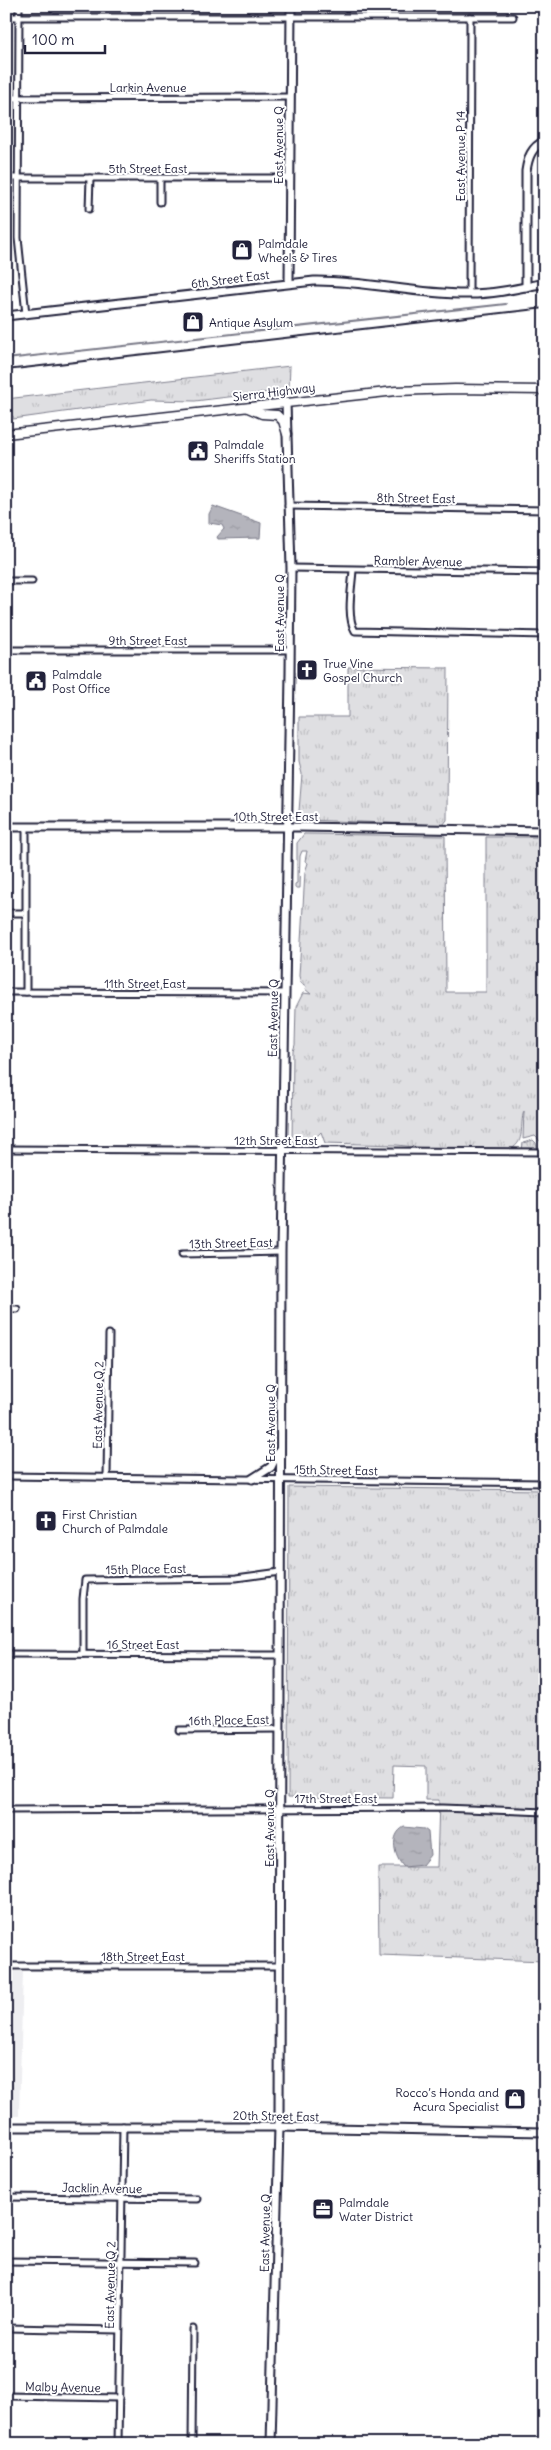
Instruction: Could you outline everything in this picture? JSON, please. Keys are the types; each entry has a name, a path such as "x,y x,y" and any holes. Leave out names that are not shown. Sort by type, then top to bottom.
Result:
{"main road":[{"name":"East Avenue Q","path":"289,283 291,6"},
{"path":"526,287 527,160 532,150 545,141"},
{"name":"6th Street East","path":"6,316 289,283 346,281 469,294 545,283"},
{"name":"Sierra Highway","path":"6,434 396,391 455,388 545,390"},
{"name":"East Avenue Q","path":"271,2444 279,2127 281,1252 291,568 286,402"},
{"path":"246,407 262,414 277,415 283,421 287,434"},
{"name":"10th Street East","path":"6,827 288,827 545,831"},
{"path":"252,1479 271,1467 281,1448"},
{"name":"20th Street East","path":"6,2127 279,2127 545,2132"}],"street":[{"path":"19,6 18,238 26,314"},
{"path":"6,17 291,15 513,17"},
{"name":"East Avenue P 14","path":"469,294 470,17"},
{"name":"Larkin Avenue","path":"6,98 290,97"},
{"name":"5th Street East","path":"6,178 290,178"},
{"path":"89,209 90,178"},
{"path":"160,178 160,202"},
{"name":"8th Street East","path":"288,506 545,510"},
{"name":"Rambler Avenue","path":"291,568 545,572"},
{"path":"353,570 352,626 355,631 545,635"},
{"path":"6,582 32,581"},
{"name":"9th Street East","path":"6,650 290,650"},
{"path":"26,827 26,992"},
{"path":"6,913 26,913"},
{"name":"11th Street East","path":"6,992 284,993"},
{"name":"12th Street East","path":"6,1150 545,1152"},
{"name":"13th Street East","path":"182,1254 281,1252"},
{"path":"6,1309 17,1309"},
{"name":"East Avenue Q 2","path":"107,1477 109,1334"},
{"name":"15th Street East","path":"6,1476 545,1483"},
{"name":"15th Place East","path":"83,1654 85,1580 236,1578 280,1572"},
{"name":"16 Street East","path":"6,1654 280,1655"},
{"name":"16th Place East","path":"179,1730 279,1729"},
{"name":"17th Street East","path":"6,1810 442,1808 545,1812"},
{"name":"18th Street East","path":"6,1966 279,1966"},
{"name":"East Avenue Q 2","path":"118,2444 123,2126"},
{"name":"Jacklin Avenue","path":"6,2197 197,2199"},
{"path":"6,2261 195,2263"},
{"path":"6,2328 119,2330"},
{"path":"192,2444 193,2329"},
{"name":"Malby Avenue","path":"6,2396 119,2398"}],"shaded area":[{"path":"6,1971 23,1971 19,2116 6,2116"}],"green space":[{"path":"290,366 289,388 278,391 195,401 151,400 13,419 13,416 6,417 6,399"},
{"path":"348,667 448,668 447,820 443,825 305,820 299,811 302,774 299,762 299,717 348,717"},
{"path":"304,834 445,836 446,992 486,992 486,837 545,837 545,1146 535,1136 523,1139 524,1111 519,1142 511,1149 433,1149 397,1145 325,1143 321,1132 309,1144 311,1145 292,1144 293,1051 295,1045 296,1007 303,993 311,994 305,989 306,986 301,983 299,976 305,872 308,863 305,861 307,851 302,851 300,856 299,888 295,888 297,883 297,843"},
{"path":"533,1140 537,1148 522,1150 523,1143"},
{"path":"289,1487 545,1490 545,1961 379,1955 378,1867 437,1867 439,1800 426,1800 426,1766 394,1765 393,1798 288,1797"}],"water":[{"path":"213,506 261,523 260,538 218,539 217,537 224,529 222,525 209,523 209,514"},
{"path":"404,1827 424,1829 428,1832 430,1855 422,1865 404,1867 398,1858 395,1846 396,1835"}],"waterway":[{"path":"6,359 506,304"}],"railway":[{"path":"6,370 545,308"}],"place":[{"name":"Palmdale Wheels & Tires","path":"242,250"},
{"name":"Antique Asylum","path":"193,322"},
{"name":"Palmdale Sheriffs Station","path":"198,451"},
{"name":"True Vine Gospel Church","path":"307,670"},
{"name":"Palmdale Post Office","path":"36,681"},
{"name":"First Christian Church of Palmdale","path":"46,1521"},
{"name":"Rocco’s Honda and Acura Specialist","path":"515,2099"},
{"name":"Palmdale Water District","path":"323,2209"}]}
